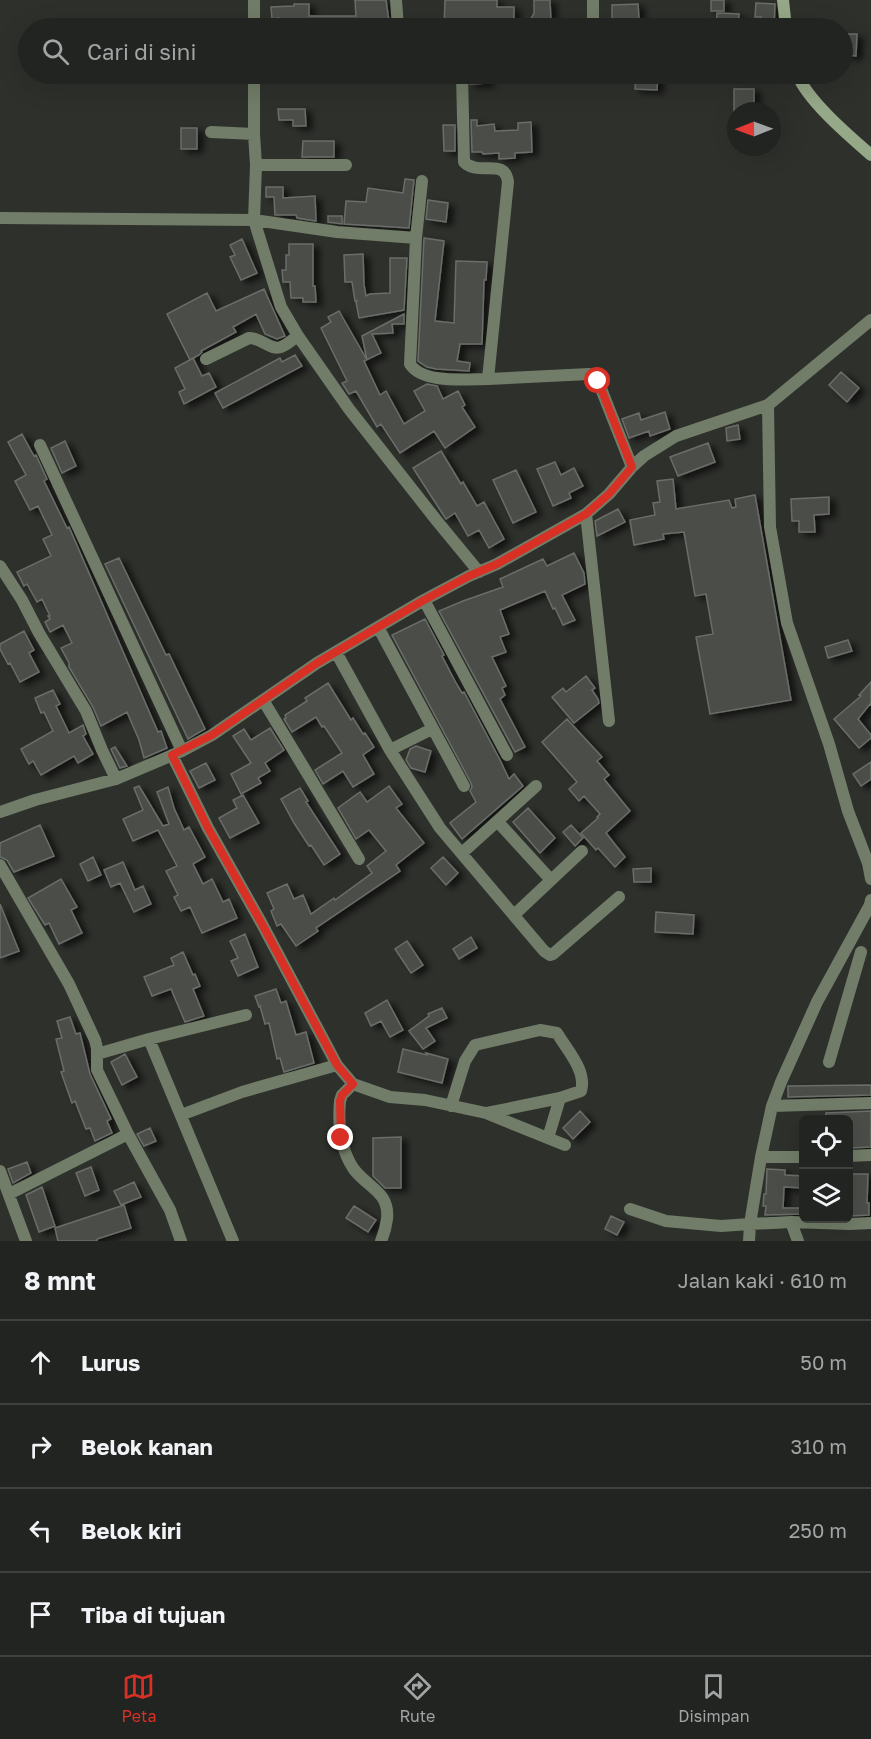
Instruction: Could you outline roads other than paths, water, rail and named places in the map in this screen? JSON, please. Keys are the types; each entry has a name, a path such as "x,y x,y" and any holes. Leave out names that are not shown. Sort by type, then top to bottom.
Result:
{"street":[{"path":"254,0 254,18"},
{"path":"396,0 397,18"},
{"path":"593,0 593,18"},
{"path":"783,0 785,18"},
{"path":"254,84 256,165 254,220 281,308 349,409 479,572"},
{"path":"462,84 464,162 476,169 504,170 508,182 488,379"},
{"path":"803,84 823,110 871,155"},
{"path":"212,132 254,134"},
{"path":"256,165 346,165"},
{"path":"422,181 416,238 410,364 424,375 451,380 593,375 598,381 632,467"},
{"path":"0,218 254,220 337,232 416,238"},
{"path":"0,812 34,800 116,779 212,735 336,651 424,600 497,564 586,514 609,494 644,456 676,436 768,405 871,320"},
{"path":"206,359 249,338 255,338 275,348 298,336"},
{"path":"768,405 770,527 787,623 829,744 848,811 868,862 871,879"},
{"path":"40,445 208,828 337,1065 353,1084 390,1097 425,1100 486,1113 566,1145"},
{"path":"586,514 609,721"},
{"path":"0,566 81,704 116,779"},
{"path":"424,600 507,755"},
{"path":"378,627 464,786"},
{"path":"336,651 390,750 440,828 544,951 550,955 553,954 619,897"},
{"path":"263,700 359,859"},
{"path":"390,750 432,729"},
{"path":"462,854 536,786"},
{"path":"498,822 551,880"},
{"path":"514,915 582,851"},
{"path":"0,866 69,984 95,1040 97,1070 128,1134 170,1210 181,1241"},
{"path":"748,1241 761,1157 772,1106 817,1002 846,948 867,919 871,900"},
{"path":"829,1062 866,953 846,948"},
{"path":"97,1054 246,1015"},
{"path":"451,1106 465,1061 475,1045 540,1030 557,1033 582,1074 584,1083 581,1091 560,1098 486,1113"},
{"path":"149,1039 233,1241"},
{"path":"181,1115 242,1092 337,1065"},
{"path":"353,1084 342,1095 340,1101 341,1138 346,1155 353,1167 380,1195 387,1206 386,1228 381,1241"},
{"path":"548,1138 560,1098"},
{"path":"772,1106 871,1103"},
{"path":"9,1194 128,1134"},
{"path":"853,1156 871,1155"},
{"path":"761,1157 799,1156"},
{"path":"0,1171 26,1241"},
{"path":"630,1209 666,1221 721,1226 791,1222 871,1223"},
{"path":"791,1222 798,1241"}]}
